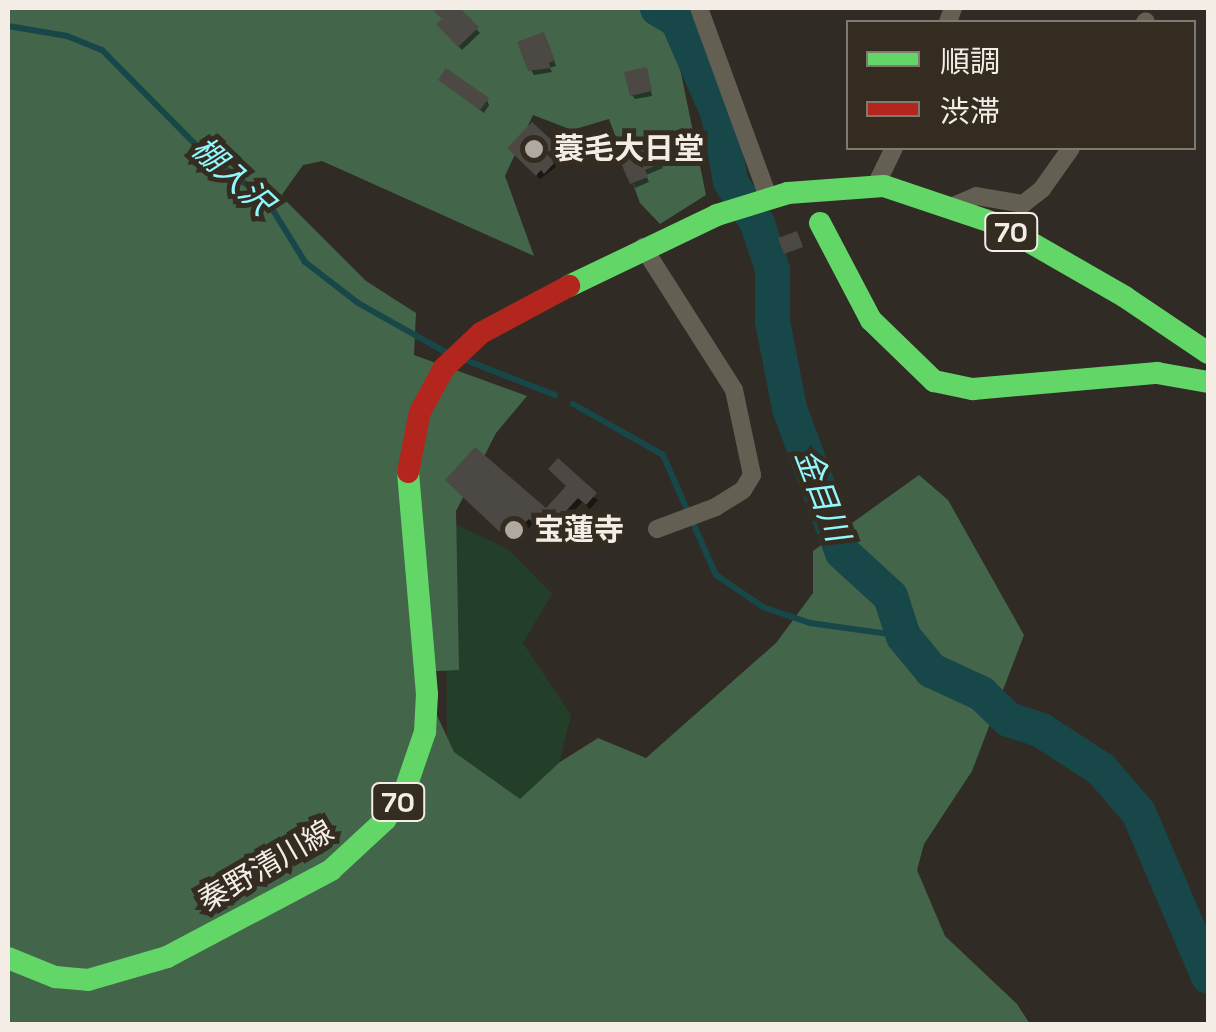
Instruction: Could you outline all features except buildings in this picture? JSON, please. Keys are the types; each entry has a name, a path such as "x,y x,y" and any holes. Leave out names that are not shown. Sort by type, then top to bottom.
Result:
{"main road":[{"name":"70","path":"643,247 717,215 762,201 806,190 876,185 954,206 1000,225 1125,297 1208,353"},
{"path":"820,223 871,320 934,382 973,388 1157,373 1208,382"},
{"name":"秦野清川線","path":"8,958 55,977 88,980 167,957 331,870 385,820 404,793 424,732 427,694 408,471 420,412 444,368 464,348 504,319 643,247"}],"street":[{"path":"699,8 762,201"},
{"path":"876,185 893,150"},
{"path":"954,206 976,196 1023,204 1042,189 1070,150"},
{"path":"643,247 734,390 752,475 743,490 716,507 657,530"}],"green space":[{"path":"8,8 687,8 677,54 706,195 660,224 640,203 609,119 572,130 533,115 505,176 534,256 322,161 303,165 281,196 366,281 416,313 414,355 527,396 496,433 456,511 459,670 417,672 454,752 520,799 560,762 598,738 646,758 776,643 813,593 813,551 919,475 948,500 1024,635 972,771 924,844 917,870 945,936 1017,1004 1030,1024 8,1024"},
{"path":"440,517 508,549 552,594 523,643 571,715 546,818 492,793 447,745 446,592"}],"waterway":[{"name":"金目川","path":"657,8 677,20 718,114 730,181 757,223 772,269 772,321 789,408 842,552 890,596 903,636 931,670 981,693 1008,719 1041,730 1101,769 1138,812 1208,976"},
{"name":"棚入沢","path":"8,26 67,36 102,50 203,152 266,199 305,262 358,303 447,353"},
{"name":"棚入沢","path":"463,359 555,395"},
{"name":"棚入沢","path":"573,404 663,455 716,575 763,607 810,623 903,636"}],"traffic: fast":[{"path":"569,286 717,215 788,193 884,186 1000,225 1125,297 1208,353"},
{"path":"820,223 871,320 934,381 973,389 1157,373 1208,382"},
{"path":"8,958 55,977 88,980 167,957 331,870 385,820 404,793 425,732 427,694 408,472"}],"traffic: jam":[{"path":"408,472 420,412 444,368 481,333 569,286"}],"place":[{"name":"蓑毛大日堂","path":"534,149"},
{"name":"宝蓮寺","path":"514,530"}]}
